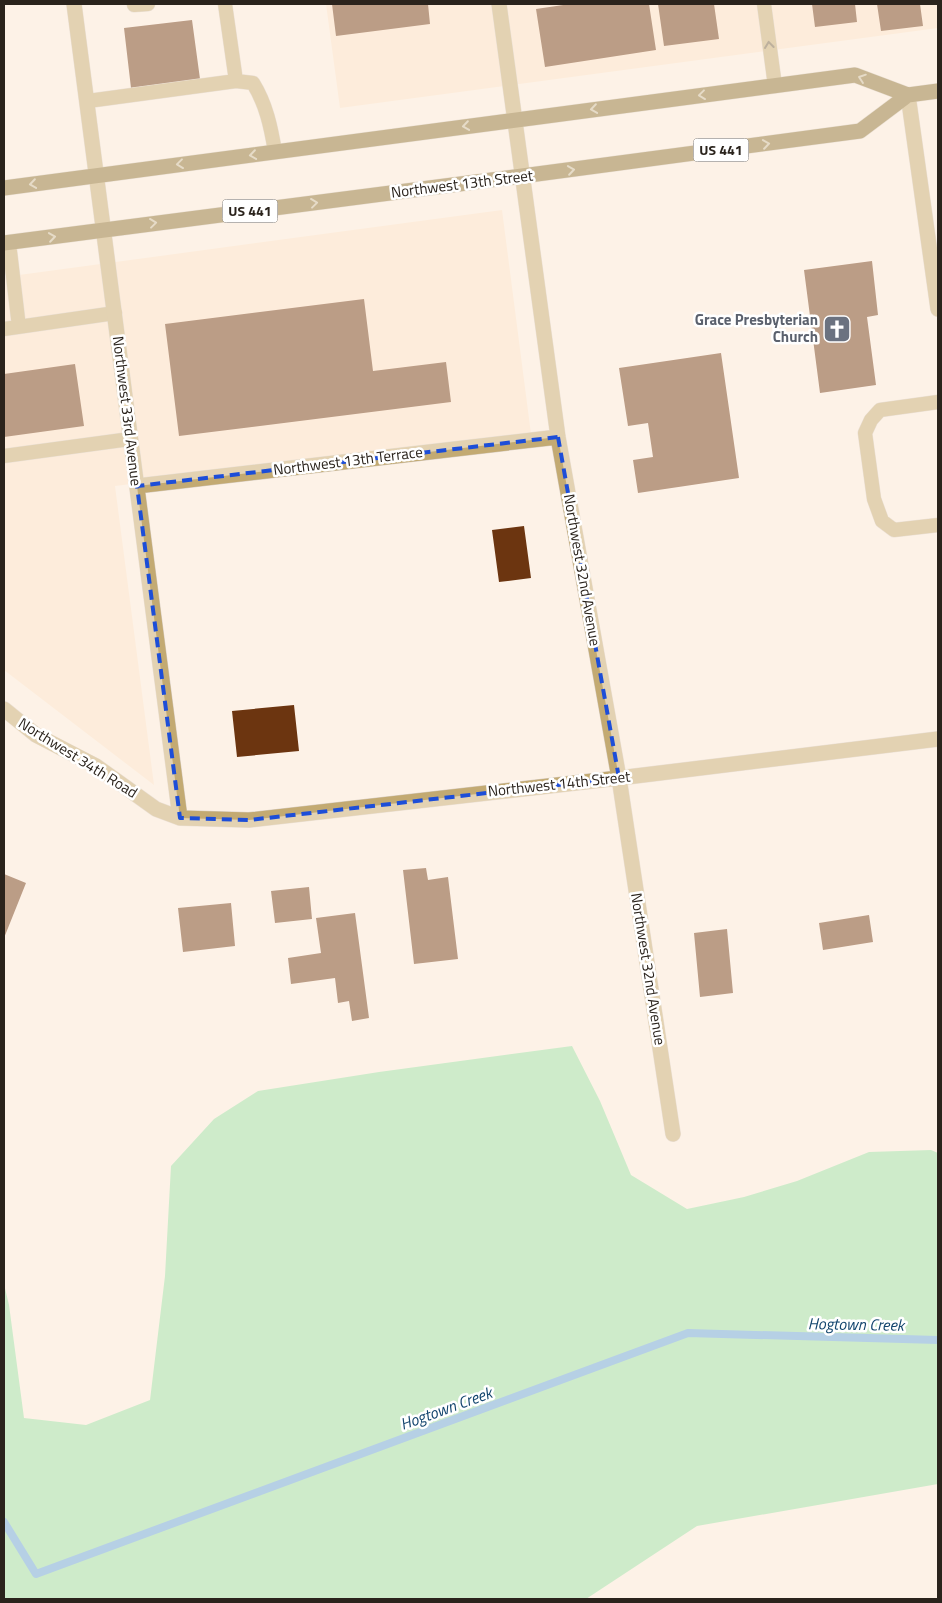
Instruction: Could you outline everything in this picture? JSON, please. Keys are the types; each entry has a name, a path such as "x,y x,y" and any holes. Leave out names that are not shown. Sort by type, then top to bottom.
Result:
{"main road":[{"name":"Northwest 13th Street","path":"4,188 855,75 908,95 938,91"},
{"name":"Northwest 13th Street","path":"6,243 860,131 908,95"}],"street":[{"name":"Northwest 33rd Avenue","path":"74,4 98,175 130,439 180,818"},
{"name":"Northwest 32nd Avenue","path":"499,4 558,437 618,778 673,1134"},
{"path":"908,95 938,309"},
{"name":"Northwest 13th Terrace","path":"137,486 558,437"},
{"name":"Northwest 34th Road","path":"4,709 36,735 96,766 156,809 180,818"},
{"name":"Northwest 14th Street","path":"180,818 249,820 938,739"}],"lane":[{"path":"134,6 148,4"},
{"path":"225,4 236,81"},
{"path":"764,4 774,86"},
{"path":"88,101 236,81 253,82 261,96 270,123 274,152"},
{"path":"6,243 19,327"},
{"path":"4,329 115,313"},
{"path":"938,402 880,410 864,432 874,498 882,521 894,530 938,525"},
{"path":"4,456 130,439"}],"highlighted area":[{"path":"558,437 619,778 249,820 180,818 137,486"}],"shaded area":[{"path":"326,4 938,4 938,28 340,108"},
{"path":"502,210 531,434 115,486 154,785 4,670 4,277"}],"green space":[{"path":"572,1046 600,1101 631,1175 687,1209 744,1197 797,1181 869,1152 931,1150 938,1153 938,1484 697,1526 586,1599 4,1599 4,1284 9,1305 24,1418 86,1425 150,1400 165,1276 171,1166 214,1119 258,1091 379,1072"}],"building":[{"path":"332,4 428,4 430,24 336,36"},
{"path":"570,4 649,4 656,50 545,67 536,9"},
{"path":"658,4 714,4 719,39 664,46"},
{"path":"812,4 855,4 857,22 815,27"},
{"path":"877,4 920,4 923,26 881,31"},
{"path":"192,20 200,79 131,88 124,28"},
{"path":"872,261 878,315 867,317 876,385 820,393 804,270"},
{"path":"364,299 373,371 446,362 451,402 179,436 165,324"},
{"path":"721,353 739,478 638,493 633,460 653,457 648,423 628,426 619,368"},
{"path":"75,364 84,426 4,437 4,374"},
{"path":"524,526 531,578 499,582 492,530"},
{"path":"294,705 299,751 237,757 232,711"},
{"path":"426,868 428,880 448,877 458,959 414,964 403,870"},
{"path":"4,874 26,883 4,938"},
{"path":"309,887 312,919 275,923 271,891"},
{"path":"231,903 235,946 183,952 178,908"},
{"path":"355,913 369,1018 352,1021 349,1001 338,1003 335,978 291,984 288,958 321,953 316,918"},
{"path":"869,915 873,942 823,950 819,923"},
{"path":"727,929 733,993 700,997 694,933"}],"waterway":[{"name":"Hogtown Creek","path":"4,1522 36,1574 688,1333 938,1340"}],"place":[{"name":"Grace Presbyterian Church","path":"837,329"}]}
